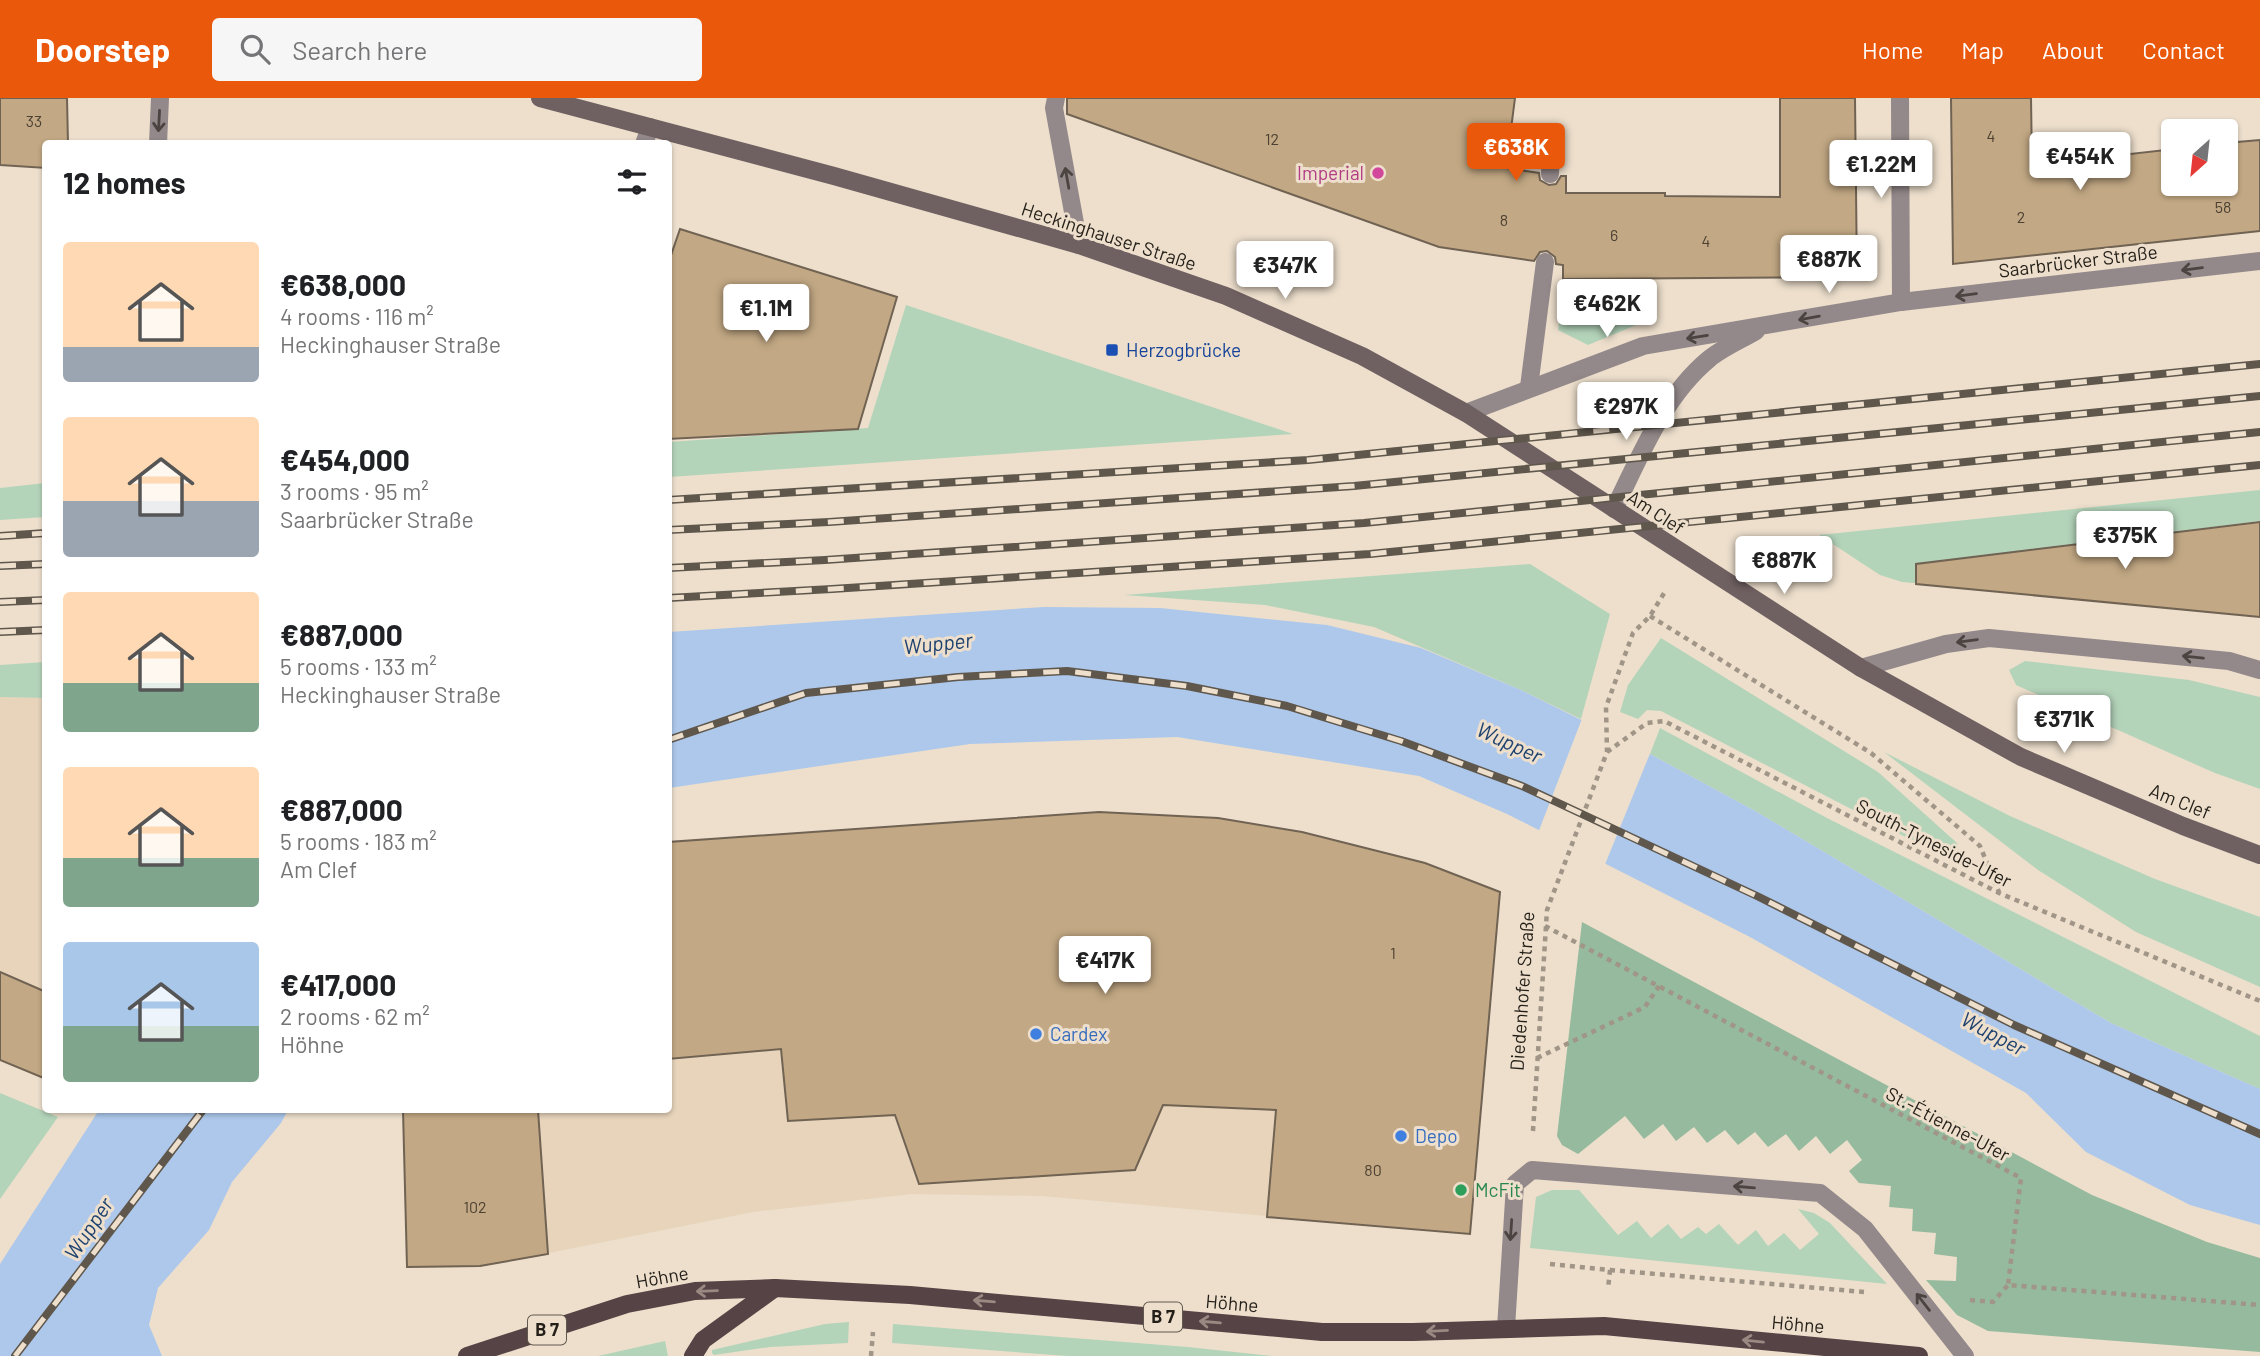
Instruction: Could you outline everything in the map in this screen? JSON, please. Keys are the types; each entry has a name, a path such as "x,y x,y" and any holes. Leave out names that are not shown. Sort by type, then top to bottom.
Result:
{"main road":[{"name":"Heckinghauser Straße","path":"540,98 647,136 666,140"},
{"name":"Heckinghauser Straße","path":"672,141 834,176 1079,246 1226,296 1362,356 1466,413"},
{"name":"Am Clef","path":"1466,413 1861,668 2021,757 2183,826 2260,855"},
{"name":"Höhne","path":"467,1356 627,1304 695,1291 775,1288 887,1293 1322,1332 1604,1326 1919,1356"},
{"path":"693,1356 703,1339 775,1288"},
{"path":"1801,1356 1819,1347"}],"street":[{"path":"158,140 160,98"},
{"path":"1056,98 1055,118 1079,246"},
{"path":"1466,413 1643,346 1900,302 1900,98"},
{"path":"1550,174 1552,132"},
{"name":"Saarbrücker Straße","path":"1900,302 2260,261"},
{"path":"1529,387 1545,262"},
{"path":"1614,509 1675,394 1710,358 1765,326"},
{"path":"1861,668 1946,644 1989,638 2229,661 2260,670"},
{"path":"1506,1328 1515,1185 1532,1170 1820,1193 1865,1228 1965,1356"}],"path":[{"name":"Diedenhofer Straße","path":"1532,1170 1547,910 1607,752 1606,707 1633,633 1650,616 1686,556"},
{"path":"1650,616 1871,753 1980,846 1999,893"},
{"name":"South-Tyneside-Ufer","path":"1607,752 1647,723 1664,721 1999,893 2260,1001"},
{"name":"St.-Étienne-Ufer","path":"1545,926 2021,1178 2008,1284"},
{"path":"1537,1058 1645,1007 1659,986"},
{"path":"1610,1270 1993,1302 2008,1284 2260,1305"}],"shaded area":[{"path":"0,697 42,698 42,1077 0,1059"},
{"path":"1099,812 1218,818 1302,832 1425,863 1488,1022 1470,1234 1042,1196 912,1194 753,1212 479,1267 407,1268 402,1113 672,1113 672,842"}],"green space":[{"path":"1563,299 1641,306 1641,323 1588,345 1558,330"},
{"path":"906,305 1293,434 672,477 672,442 868,428"},
{"path":"42,483 42,517 0,520 0,488"},
{"path":"2260,490 2260,521 1996,555 1995,590 1902,582 1880,575 1819,535"},
{"path":"1530,564 1610,614 1581,719 1521,690 1374,627 1265,605 1124,595"},
{"path":"1661,638 1878,772 1957,843 1959,854 1950,860 1661,711 1647,710 1638,719 1620,712 1628,685"},
{"path":"2025,661 2189,680 2260,697 2260,789 2215,773 2016,685 2009,670"},
{"path":"42,662 42,698 0,697 0,665"},
{"path":"1660,728 1827,818 2260,1036 2260,1089 2111,1023 1757,812 1650,754"},
{"path":"1884,752 2010,816 2155,879 2260,917 2260,987 2136,932 2038,870"},
{"path":"1582,922 2092,1195 2207,1242 2260,1258 2260,1352 1988,1331 1957,1315 1926,1280 1956,1281 1957,1257 1934,1254 1936,1233 1912,1231 1913,1209 1889,1207 1891,1186 1859,1183 1849,1171 1862,1160 1847,1140 1830,1154 1816,1136 1799,1151 1786,1134 1768,1147 1755,1132 1738,1145 1725,1130 1707,1143 1694,1127 1676,1141 1663,1124 1644,1139 1625,1116 1578,1154 1562,1145 1557,1136"},
{"path":"0,1093 42,1110 42,1113 58,1117 0,1199"},
{"path":"1552,1190 1579,1190 1618,1235 1637,1221 1651,1238 1668,1224 1681,1239 1698,1227 1706,1234 1719,1224 1738,1245 1756,1230 1768,1246 1784,1233 1800,1250 1819,1234 1798,1209 1814,1213 1830,1223 1887,1284 1530,1248 1536,1197"},
{"path":"849,1322 848,1343 770,1347 714,1355 712,1353 712,1350 825,1324"},
{"path":"893,1324 1273,1356 1068,1356 892,1343"},
{"path":"665,1341 668,1356 598,1356"}],"water":[{"name":"Wupper","path":"1044,607 1160,608 1327,625 1421,648 1521,690 1650,754 1757,812 2111,1023 2260,1089 2260,1225 2190,1205 2086,1152 2026,1093 1750,937 1507,814 1419,776 1177,737 970,744 672,788 672,632"},
{"name":"Wupper","path":"97,1113 286,1113 232,1182 209,1230 158,1288 149,1325 162,1356 0,1356 0,1264"}],"pier":[{"path":"1583,716 1651,751 1604,867 1538,833"}],"building":[{"path":"0,98 67,98 68,140 42,140 42,168 0,165"},
{"path":"1067,98 1515,98 1506,168 1539,173 1540,180 1549,185 1556,184 1561,176 1566,176 1566,193 1780,197 1780,98 1855,98 1857,277 1563,279 1563,265 1556,264 1555,257 1547,251 1540,252 1534,261 1439,247 1067,114"},
{"path":"1951,98 2031,98 2032,165 2161,150 2161,196 2238,196 2238,142 2260,140 2260,231 1953,264"},
{"path":"680,229 897,297 858,429 672,439 672,252"},
{"path":"2260,522 2260,617 1916,584 1916,564"},
{"path":"1099,812 1218,818 1302,832 1425,863 1500,892 1470,1234 1267,1217 1276,1110 1163,1105 1135,1170 919,1184 895,1115 788,1121 781,1049 672,1059 672,842"},
{"path":"0,972 42,990 42,1077 0,1060"},
{"path":"403,1113 538,1113 548,1254 480,1266 407,1267"}],"railway":[{"path":"672,500 1308,460 2260,364"},
{"path":"672,530 829,522 1354,486 2260,396"},
{"path":"672,568 825,560 1364,523 2260,432"},
{"path":"672,598 1370,554 2260,465"},
{"path":"0,536 42,533"},
{"path":"0,566 42,564"},
{"path":"0,602 42,600"},
{"path":"0,632 42,630"},
{"path":"672,739 806,693 958,677 1067,671 1187,686 1287,706 1401,741 1522,786 1757,896 2014,1025 2260,1134"},
{"path":"15,1356 201,1113"}],"place":[{"name":"Imperial","path":"1378,173"},
{"name":"Herzogbrücke","path":"1112,350"},
{"name":"Cardex","path":"1036,1034"},
{"name":"Depo","path":"1401,1136"},
{"name":"McFit","path":"1461,1190"}]}
